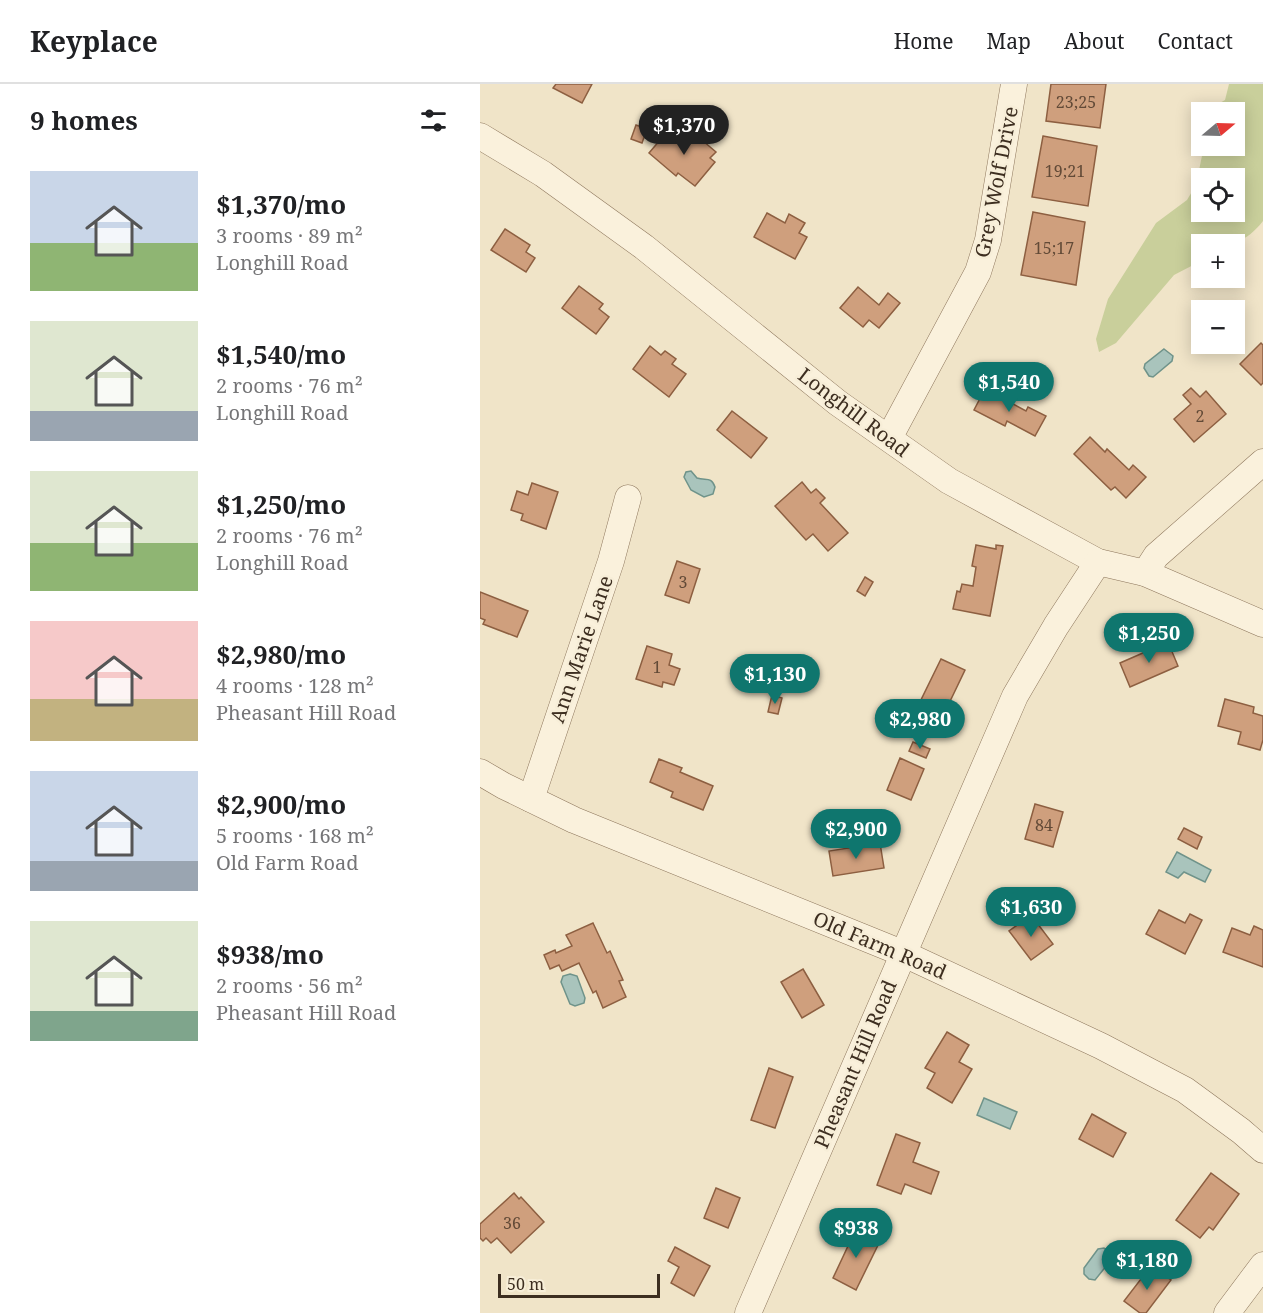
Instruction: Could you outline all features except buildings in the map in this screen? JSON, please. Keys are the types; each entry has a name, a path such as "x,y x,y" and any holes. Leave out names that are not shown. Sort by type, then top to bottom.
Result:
{"street":[{"name":"Grey Wolf Drive","path":"888,438 978,272 988,240 1014,84"},
{"name":"Longhill Road","path":"480,136 543,174 644,247 838,403 949,481 1098,562 1145,573 1263,624"},
{"path":"1145,573 1156,556 1263,462"},
{"name":"Ann Marie Lane","path":"531,799 611,561 628,498"},
{"name":"Pheasant Hill Road","path":"748,1313 1015,696 1056,626 1098,562"},
{"name":"Old Farm Road","path":"480,772 574,820 902,953 1101,1046 1185,1090 1263,1150"},
{"path":"1227,1313 1263,1265"}],"green space":[{"path":"1229,84 1263,84 1263,221 1245,238 1245,234 1191,234 1191,266 1174,275 1116,343 1099,352 1096,339 1108,299 1156,223 1187,200 1191,193 1191,222 1245,222 1245,168 1199,168 1202,156 1245,156 1245,102 1222,102 1225,100"}],"water":[{"path":"1164,349 1173,356 1172,361 1153,377 1149,376 1144,368 1145,364"},
{"path":"691,471 697,478 712,481 715,487 713,494 704,497 691,490 684,477 686,472"},
{"path":"1177,852 1211,870 1205,882 1184,872 1178,878 1166,872"},
{"path":"570,974 577,976 585,998 584,1003 575,1006 570,1004 561,982 563,976"},
{"path":"984,1098 1017,1112 1010,1129 977,1115"},
{"path":"1104,1248 1110,1253 1111,1260 1095,1280 1089,1279 1084,1274 1084,1268 1098,1249"}]}
